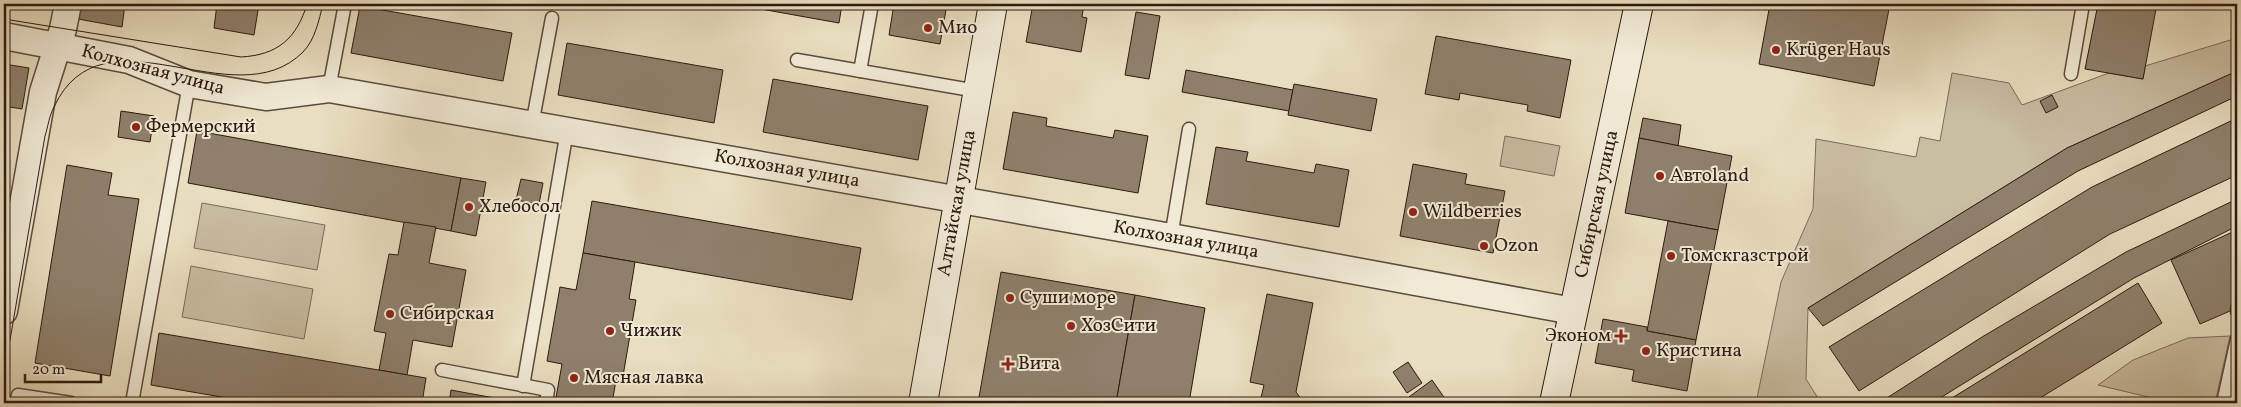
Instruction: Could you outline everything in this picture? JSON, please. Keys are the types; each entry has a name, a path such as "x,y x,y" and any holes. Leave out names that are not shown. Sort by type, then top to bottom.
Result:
{"main road":[{"name":"Алтайская улица","path":"923,403 957,200 993,4"},
{"name":"Сибирская улица","path":"1554,403 1639,4"}],"street":[{"path":"4,311 43,92 58,46 68,4"},
{"name":"Колхозная улица","path":"4,36 129,60 190,84 266,97 329,89 1171,237 1573,311"}],"lane":[{"path":"329,89 345,4"},
{"path":"860,71 872,4"},
{"path":"2071,74 2083,4"},
{"path":"532,125 552,18"},
{"path":"797,60 977,91"},
{"path":"132,403 190,84"},
{"path":"1171,237 1189,128"},
{"path":"523,386 567,131"},
{"path":"2223,403 2237,339"},
{"path":"442,370 548,390 546,403"},
{"path":"16,403 18,395 71,403"}],"shaded area":[{"path":"1200,4 1237,4 1236,10"},
{"path":"2237,38 2237,71 2067,148 1808,308 1806,379 1821,403 1756,403 1781,282 1813,209 1816,139 1916,157 1920,137 1940,141 1952,73 2009,83 2022,105 2109,73 2143,79 2145,66"},
{"path":"1505,136 1560,146 1554,176 1500,166"},
{"path":"202,203 325,225 317,270 194,248"},
{"path":"191,266 313,289 304,339 182,317"},
{"path":"2230,336 2215,403 2173,403 2098,385 2133,360 2188,338"},
{"path":"2237,350 2237,403 2226,403"}],"building":[{"path":"81,4 125,4 122,27 78,19"},
{"path":"217,4 259,4 254,35 214,28"},
{"path":"733,4 842,4 839,23"},
{"path":"894,4 947,4 940,44 889,35"},
{"path":"1033,4 1084,4 1082,17 1087,18 1081,52 1026,42"},
{"path":"1770,4 1890,4 1874,86 1759,64"},
{"path":"2098,4 2126,4 2156,9 2143,79 2085,69"},
{"path":"2126,4 2157,4 2156,9"},
{"path":"360,6 512,33 503,81 351,53"},
{"path":"1136,12 1160,16 1149,79 1125,75"},
{"path":"1436,36 1571,60 1560,118 1527,111 1528,105 1460,93 1459,100 1425,94"},
{"path":"567,43 723,70 714,123 558,95"},
{"path":"4,64 29,68 22,109 4,106"},
{"path":"1186,70 1293,90 1289,111 1182,92"},
{"path":"2237,71 2237,96 2078,171 1823,326 1808,308 2067,148"},
{"path":"773,79 928,106 918,160 763,132"},
{"path":"1294,84 1377,99 1371,131 1288,115"},
{"path":"2052,95 2058,107 2046,113 2040,101"},
{"name":"Фермерский","path":"121,111 154,116 150,142 118,137"},
{"path":"1013,112 1047,118 1046,126 1113,138 1115,130 1148,136 1138,193 1003,169"},
{"path":"1643,118 1681,125 1678,146 1639,138"},
{"path":"2237,118 2237,175 2110,234 1859,391 1829,347 2092,187"},
{"path":"197,131 461,178 451,231 188,183"},
{"path":"1639,138 1732,156 1718,230 1625,213"},
{"path":"1216,147 1248,152 1246,161 1314,173 1316,164 1349,170 1339,227 1206,204"},
{"path":"1413,164 1467,174 1465,184 1505,191 1493,253 1400,236"},
{"path":"67,165 112,173 108,195 139,199 110,376 35,363"},
{"name":"Хлебосол","path":"461,178 486,182 476,236 451,231"},
{"path":"521,179 543,183 539,204 516,200"},
{"path":"4,180 7,181 4,198"},
{"path":"2237,199 2237,226 2134,278 1932,403 1879,403 1982,337 2126,252"},
{"path":"592,201 861,248 852,300 583,253"},
{"path":"1668,221 1718,230 1696,340 1647,331"},
{"path":"404,222 436,227 429,263 466,270 452,347 413,340 407,375 379,370 386,333 374,331 389,254 398,255"},
{"path":"2237,230 2237,308 2200,324 2171,260"},
{"path":"583,253 635,262 629,299 636,300 623,376 617,375 612,403 555,403 562,364 547,361 560,287 576,290"},
{"path":"1001,272 1135,295 1116,403 978,403"},
{"path":"2138,283 2162,323 2032,403 1944,403"},
{"path":"1267,294 1313,303 1296,392 1304,403 1264,403 1261,398 1264,385 1250,382"},
{"path":"1135,295 1205,308 1189,403 1116,403"},
{"name":"Кристина","path":"1603,319 1647,327 1647,331 1696,340 1687,391 1632,381 1634,370 1595,363"},
{"path":"159,333 426,378 422,403 257,403 151,385"},
{"path":"1408,362 1422,383 1407,393 1393,372"},
{"path":"1432,380 1448,403 1414,403 1409,397"},
{"path":"451,390 478,395 523,403 449,403"}],"tram line":[{"path":"4,19 241,57 266,53 284,42 298,26 307,4"},
{"path":"4,375 45,136 54,107 76,77 104,64 136,62 242,75 274,70 303,52 311,42 323,4"}],"place":[{"name":"Мио","path":"928,28"},
{"name":"Krüger Haus","path":"1776,50"},
{"name":"Фермерский","path":"136,127"},
{"name":"Автоland","path":"1660,176"},
{"name":"Хлебосол","path":"469,207"},
{"name":"Wildberries","path":"1413,212"},
{"name":"Ozon","path":"1484,246"},
{"name":"Томскгазстрой","path":"1671,256"},
{"name":"Суши море","path":"1010,298"},
{"name":"Сибирская","path":"390,314"},
{"name":"ХозСити","path":"1071,326"},
{"name":"Чижик","path":"610,331"},
{"name":"Эконом","path":"1621,336"},
{"name":"Кристина","path":"1646,351"},
{"name":"Вита","path":"1008,364"},
{"name":"Мясная лавка","path":"574,378"}]}
